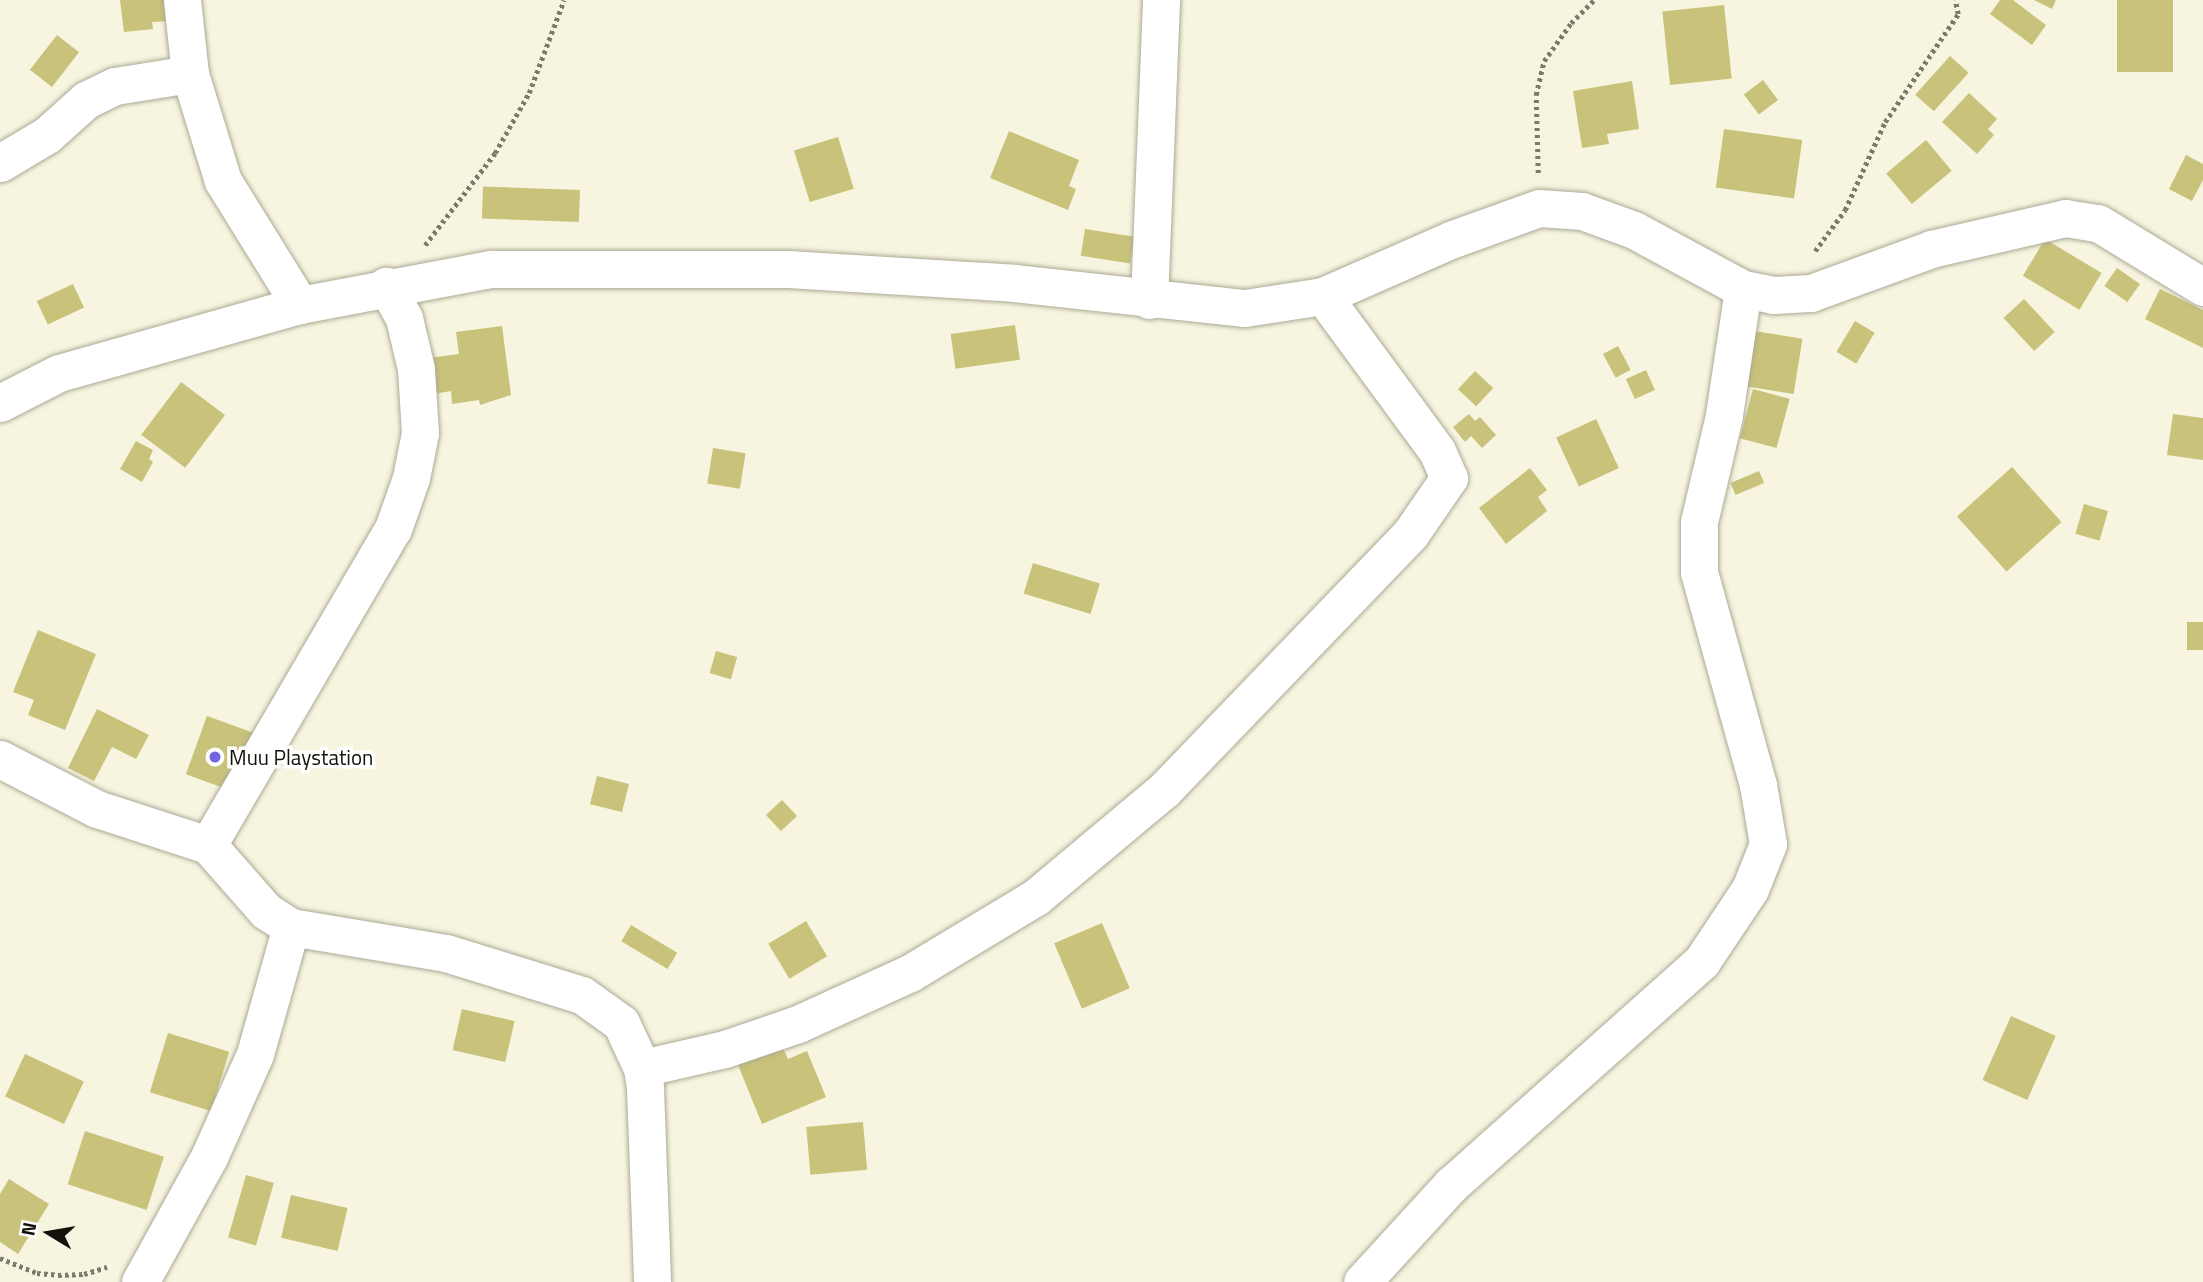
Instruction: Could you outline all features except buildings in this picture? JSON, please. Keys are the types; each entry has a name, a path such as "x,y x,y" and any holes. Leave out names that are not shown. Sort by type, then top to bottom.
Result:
{"street":[{"path":"182,0 190,74 223,181 300,305"},
{"path":"1149,300 1161,0"},
{"path":"0,163 47,135 86,100 115,86 190,74"},
{"path":"0,403 60,373 300,305 386,286 491,269 674,265 1014,283 1149,300 1245,308 1323,296 1453,239 1539,208 1582,211 1634,230 1758,292 1811,293 1931,250 2065,218 2098,223 2203,287"},
{"path":"208,845 380,553 411,478 420,433 416,369 404,318 386,286"},
{"path":"1362,1282 1461,1176 1702,961 1750,890 1768,844 1758,785 1699,572 1699,522 1724,415 1758,292"},
{"path":"642,1069 725,1049 798,1024 910,973 1035,897 1164,790 1411,533 1449,478 1437,451 1323,296"},
{"path":"0,759 97,809 208,845 266,911 291,927 446,953 582,995 621,1023 642,1069 652,1282"},
{"path":"140,1282 209,1157 255,1054 291,927"}],"path":[{"path":"386,286 429,241 495,153 529,93 564,0"},
{"path":"1539,208 1536,95 1544,61 1571,23 1594,0"},
{"path":"1758,292 1816,251 1845,210 1885,122 1958,14 1955,0"},
{"path":"0,1258 37,1273 84,1274 158,1250"}],"place":[{"name":"Muu Playstation","path":"215,757"}]}
